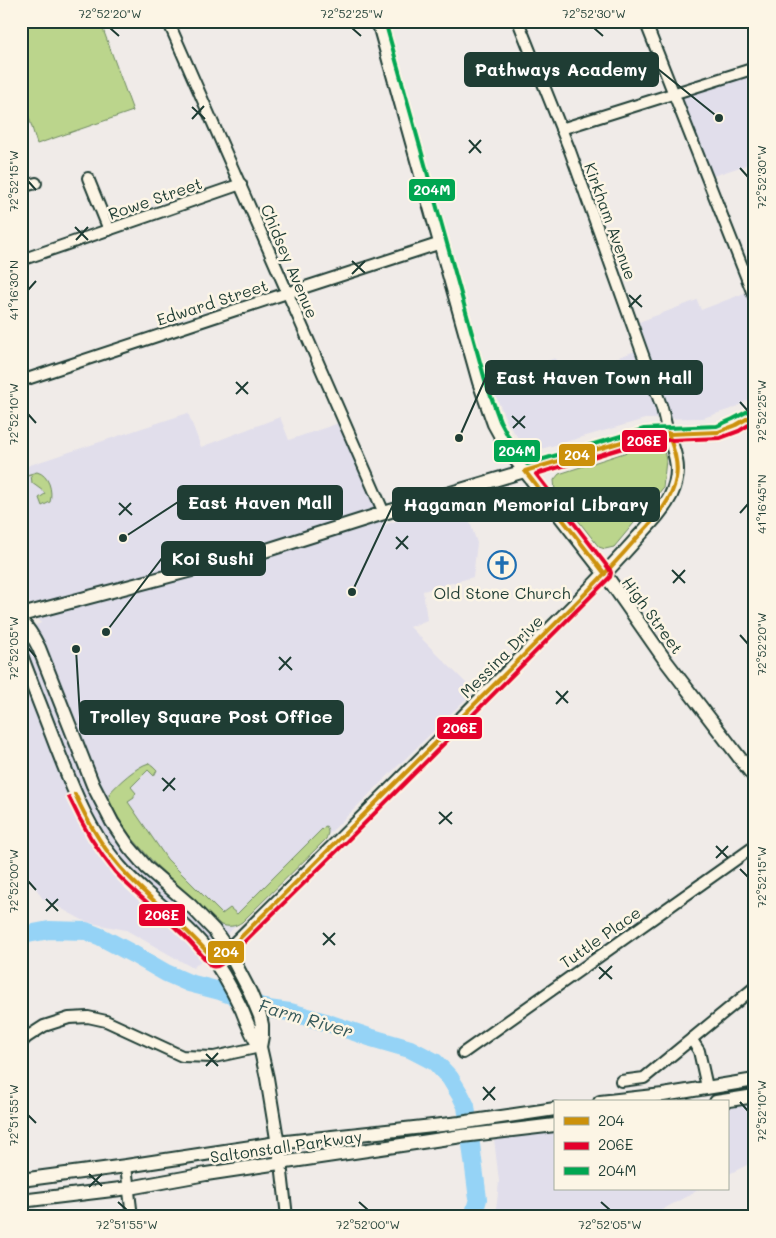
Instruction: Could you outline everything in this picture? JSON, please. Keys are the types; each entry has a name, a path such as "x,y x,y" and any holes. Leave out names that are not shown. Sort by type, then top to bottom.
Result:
{"main road":[{"name":"High Street","path":"378,21 480,382 494,424 510,453 605,574 665,660 755,778"},
{"path":"21,614 264,551 645,435 718,432 736,425 755,414"},
{"name":"Messina Drive","path":"215,961 339,841 616,563 661,511 671,494 676,480 676,458 668,434"},
{"path":"21,621 34,637 39,648 93,785 112,822 147,868 205,919 214,930 228,950 250,992 260,1016 262,1030 260,1047 281,1163"},
{"path":"21,655 75,794 93,830 116,863 197,939 215,961 241,1009 252,1035 260,1047"},
{"path":"75,794 93,785"},
{"path":"616,1100 755,1080"},
{"path":"728,1100 755,1096"},
{"name":"Saltonstall Parkway","path":"21,1201 129,1188 281,1163 461,1130 474,1121 554,1109"},
{"name":"Saltonstall Parkway","path":"21,1180 277,1143 461,1130 476,1134 554,1125"}],"street":[{"name":"Chidsey Avenue","path":"168,21 384,513"},
{"name":"Kirkham Avenue","path":"518,21 561,129 662,408 668,434"},
{"path":"645,21 755,298"},
{"path":"561,129 755,68"},
{"path":"88,178 109,230"},
{"path":"21,188 36,183"},
{"name":"Rowe Street","path":"21,260 241,184"},
{"name":"Edward Street","path":"21,381 287,292 441,243"},
{"name":"Tuttle Place","path":"462,1053 755,846"},
{"path":"621,1081 644,1078 755,987"},
{"path":"21,1043 44,1026 69,1018 88,1017 106,1021 182,1056 214,1057 260,1047"},
{"path":"692,1040 699,1051 707,1087"},
{"path":"281,1163 287,1217"},
{"path":"126,1166 132,1217"}],"shaded area":[{"path":"755,68 755,162 707,178 674,94"},
{"path":"755,289 755,396 734,408 703,418 645,419 534,451 526,449 507,422 490,382 555,358 562,377 647,347 639,322 697,300 701,310"},
{"path":"188,413 201,447 280,417 289,440 339,423 384,525 462,499 477,543 473,577 423,591 427,620 410,627 474,691 193,968 126,930 86,922 42,898 21,864 21,632 41,623 21,588 21,456 27,466"},
{"path":"755,1103 755,1161 728,1174 728,1107"},
{"path":"554,1131 554,1190 698,1190 649,1217 494,1217 499,1181 494,1139"}],"green space":[{"path":"21,21 100,21 133,111 37,144 21,91"},
{"path":"652,444 664,451 666,460 663,488 614,547 605,549 599,547 555,491 554,480 559,474"},
{"path":"37,472 45,476 51,493 50,502 42,506 39,498 45,494 32,483 31,475 23,476"},
{"path":"149,763 157,770 154,776 148,770 131,787 136,793 134,798 128,802 167,859 222,914 230,908 237,914 326,826 328,832 326,839 242,922 232,926 221,925 155,864 125,829 110,803 109,794 117,785 133,771"}],"waterway":[{"name":"Farm River","path":"21,936 49,930 86,931 189,983 220,991 268,1009 290,1012 410,1049 435,1062 450,1078 466,1106 478,1199 473,1217"}],"transit line":[{"name":"204M","path":"385,21 485,380 500,421 515,449 527,464 644,429 717,426 752,409"},
{"name":"204","path":"605,574 525,471 645,435 718,432 736,425 755,414"},
{"name":"206E","path":"69,797 89,836 115,872 184,936 211,966 220,965 348,840 610,577 610,570 536,474 646,441 720,438 739,431 755,421"},
{"name":"204","path":"75,794 97,836 119,866 194,938 215,961 583,596 655,518 670,496 677,472 674,449 668,433"}],"place":[{"name":"Pathways Academy","path":"719,118"},
{"name":"East Haven Town Hall","path":"459,438"},
{"name":"East Haven Mall","path":"123,538"},
{"name":"Old Stone Church","path":"502,565"},
{"name":"Hagaman Memorial Library","path":"352,592"},
{"name":"Koi Sushi","path":"106,632"},
{"name":"Trolley Square Post Office","path":"76,649"}]}
